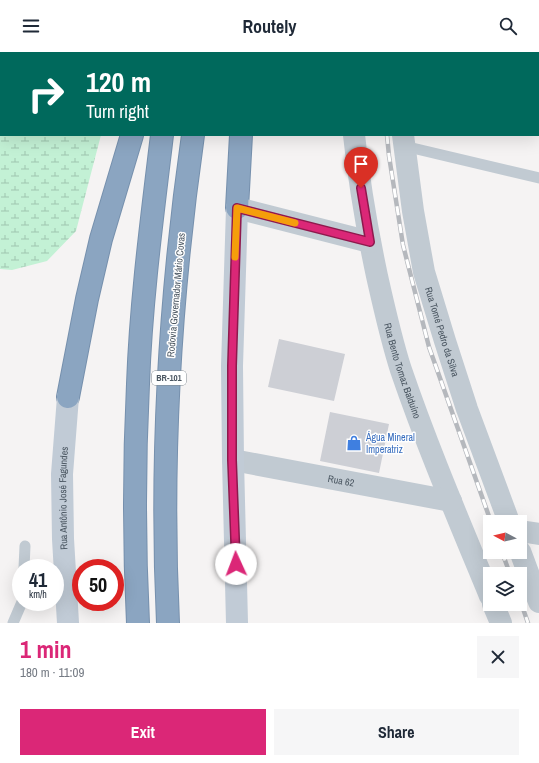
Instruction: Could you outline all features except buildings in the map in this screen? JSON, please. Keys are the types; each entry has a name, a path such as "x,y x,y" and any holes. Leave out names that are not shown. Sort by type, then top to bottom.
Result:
{"highway":[{"path":"68,397 96,261 132,136"},
{"name":"BR-101","path":"138,623 135,563 135,471 138,384 144,301 162,136"},
{"name":"Rodovia Governador Mário Covas","path":"168,623 165,565 166,434 172,312 193,136"},
{"path":"237,208 242,136"}],"main road":[{"path":"237,208 232,366 232,460 237,623"},
{"name":"Rua Antônio José Fagundes","path":"68,397 62,474 63,539 68,623"}],"street":[{"name":"Rua Bento Tomaz Balduíno","path":"354,136 370,242 383,306 401,369 451,501 483,579"},
{"name":"Rua Tomé Pedro da Silva","path":"404,141 413,211 424,272 467,409 506,515"},
{"path":"237,208 370,242"},
{"name":"Rua 62","path":"232,460 451,501"},
{"path":"527,532 539,534"},
{"path":"523,559 539,602"},
{"path":"496,611 501,623"}],"lane":[{"path":"404,141 539,178"},
{"path":"24,559 25,546"},
{"path":"13,623 18,611"}],"green space":[{"path":"0,136 101,136 76,231 47,261 12,270 0,269"}],"railway":[{"path":"387,136 403,245 429,347 489,515"},
{"path":"505,559 507,567"},
{"path":"524,611 528,623"}],"slow traffic":[{"path":"235,257 237,208 295,223"}],"place":[{"name":"Água Mineral Imperatriz","path":"354,443"}],"route":[{"path":"236,564 232,460 232,366 237,208 370,242 361,188"}]}
